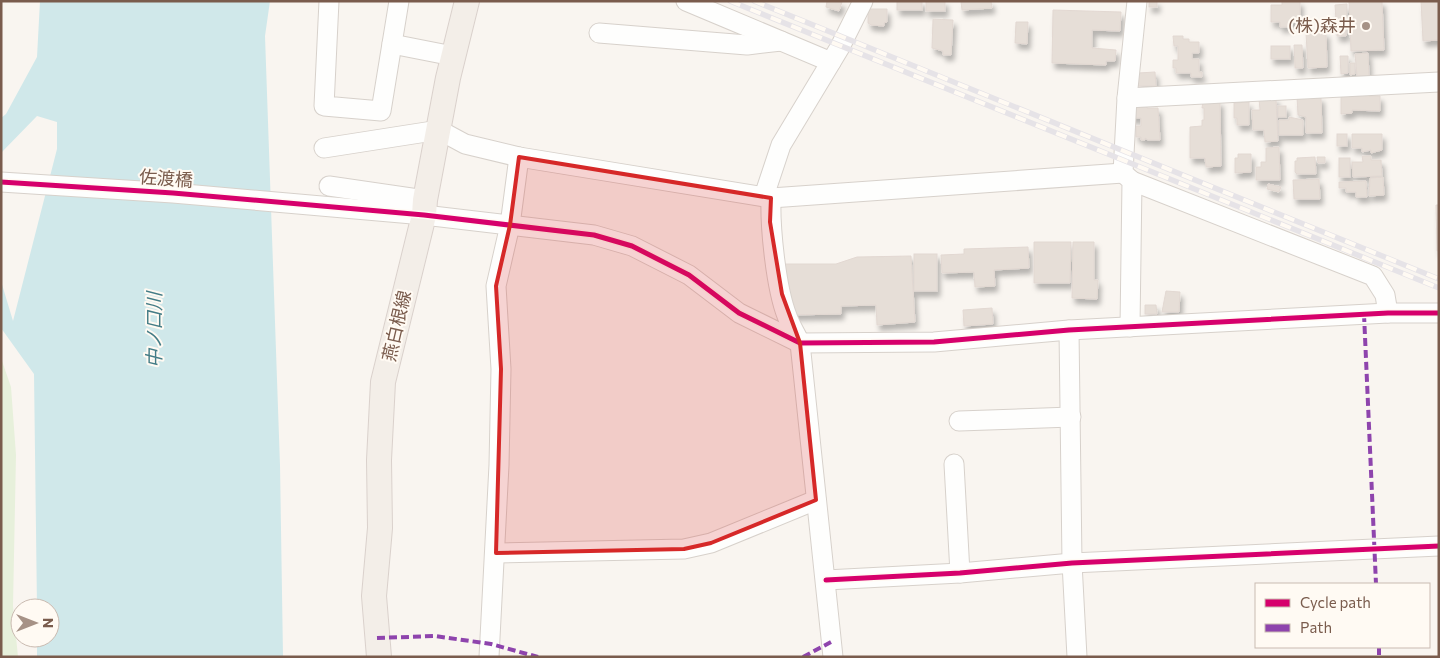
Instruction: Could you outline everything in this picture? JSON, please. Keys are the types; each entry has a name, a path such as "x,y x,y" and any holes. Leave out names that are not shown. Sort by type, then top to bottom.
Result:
{"main road":[{"name":"燕白根線","path":"379,657 374,596 380,528 379,460 383,382 425,207 453,56 467,1"}],"street":[{"path":"329,1 324,106 382,111 399,1"},
{"path":"686,1 831,62"},
{"path":"833,657 800,343 786,315 767,197 781,145 831,62 863,1"},
{"path":"1130,328 1127,98 1137,1"},
{"path":"599,34 747,45 781,41"},
{"path":"392,44 453,56"},
{"path":"1127,98 1439,82"},
{"path":"324,148 439,130 465,144 519,157 767,197 1127,177 1373,276 1385,295 1388,312"},
{"path":"490,657 496,553 500,369 496,286 510,225 519,157"},
{"name":"佐渡橋","path":"1,182 173,193 329,207 425,207"},
{"path":"329,186 510,225 594,235 632,246 689,275 739,313 800,343 934,342 1069,330 1388,312 1439,313"},
{"path":"1069,330 1072,563 1077,657"},
{"path":"959,421 1071,417"},
{"path":"954,464 960,573"},
{"path":"496,553 684,549 710,543 816,500"},
{"path":"826,580 960,573 1072,563 1439,546"}],"highlighted area":[{"path":"519,157 771,198 770,222 782,294 800,343 816,500 711,543 684,549 496,553 501,369 496,286 510,225"}],"green space":[{"path":"1,358 11,387 16,455 13,598 10,598 10,648 17,648 18,657 1,657"}],"water":[{"name":"中ノ口川","path":"40,1 270,1 265,36 280,465 283,657 37,657 37,648 60,648 60,598 37,598 34,374 1,328 1,281 13,321 57,149 57,122 37,116 1,153 1,118 6,114 37,57"}],"building":[{"path":"827,1 842,2 839,11 826,7"},
{"path":"897,1 922,1 922,10 897,10"},
{"path":"926,1 945,1 945,11 926,11"},
{"path":"991,1 992,8 962,10 961,2"},
{"path":"1149,1 1157,1 1157,7 1149,7"},
{"path":"1282,1 1300,1 1300,22 1288,22 1288,27 1280,27 1280,22 1271,22 1271,5 1282,5"},
{"name":"(株)森井","path":"1349,1 1382,1 1384,50 1351,51"},
{"path":"1421,1 1439,1 1439,40 1423,41"},
{"path":"1347,4 1346,36 1337,36 1335,5"},
{"path":"868,9 887,9 887,22 884,23 884,26 868,23"},
{"path":"1053,10 1121,12 1120,31 1092,30 1092,48 1116,50 1115,61 1106,61 1106,65 1052,63"},
{"path":"933,19 953,20 951,55 943,55 943,51 932,48"},
{"path":"1016,22 1028,22 1027,44 1015,43"},
{"path":"1326,32 1327,67 1308,68 1306,33"},
{"path":"1173,36 1183,36 1183,39 1189,39 1189,42 1199,42 1199,53 1192,53 1192,59 1199,59 1199,72 1202,72 1202,77 1191,77 1191,73 1176,73 1176,68 1173,68 1173,60 1178,60 1178,46 1174,46"},
{"path":"1294,45 1302,45 1303,68 1295,68"},
{"path":"1271,46 1290,46 1290,59 1271,59"},
{"path":"1368,53 1369,76 1357,76 1355,54"},
{"path":"1340,56 1348,56 1348,73 1341,74"},
{"path":"1350,63 1355,63 1355,74 1350,75"},
{"path":"1155,72 1156,86 1138,86 1138,73"},
{"path":"1369,93 1369,96 1380,96 1380,111 1352,110 1352,113 1341,114 1341,94"},
{"path":"1297,97 1321,97 1322,133 1306,133 1306,117 1298,115"},
{"path":"1276,98 1278,141 1265,142 1264,130 1253,130 1252,110 1260,110 1259,99"},
{"path":"1203,101 1220,101 1221,166 1206,167 1205,158 1190,158 1190,127 1202,126 1202,120 1204,120"},
{"path":"1249,102 1249,125 1237,125 1237,118 1234,118 1234,103"},
{"path":"1147,104 1147,108 1158,108 1160,140 1148,140 1145,138 1145,140 1141,140 1141,137 1136,137 1136,126 1141,126 1141,118 1129,118 1129,105"},
{"path":"1278,106 1286,106 1286,117 1278,117"},
{"path":"1289,117 1303,120 1303,135 1279,135 1279,120 1289,120"},
{"path":"1337,134 1347,134 1347,146 1337,146"},
{"path":"1352,134 1382,134 1382,150 1371,153 1371,150 1362,152 1362,148 1352,148"},
{"path":"1279,147 1280,180 1256,180 1256,167 1261,167 1261,162 1266,162 1266,148"},
{"path":"1238,154 1251,154 1251,172 1235,173 1235,158 1238,158"},
{"path":"1362,156 1371,156 1371,160 1381,160 1382,176 1353,177 1352,162 1363,162"},
{"path":"1315,157 1316,174 1297,174 1295,172 1295,161 1297,161 1297,158"},
{"path":"1317,157 1325,157 1325,163 1318,163"},
{"path":"1339,158 1350,158 1350,177 1339,177"},
{"path":"1383,177 1384,195 1369,196 1370,178"},
{"path":"1319,179 1320,199 1294,199 1293,180"},
{"path":"1366,181 1367,197 1356,197 1356,192 1346,192 1346,188 1339,188 1339,182"},
{"path":"1268,184 1281,187 1279,192 1267,189"},
{"path":"1436,205 1439,205 1439,251 1437,251"},
{"path":"1034,242 1071,242 1070,283 1034,283"},
{"path":"1073,242 1094,242 1094,280 1098,280 1097,299 1072,298"},
{"path":"1028,247 1029,268 994,270 995,286 975,287 974,272 942,273 941,255 964,254 964,249"},
{"path":"914,254 937,254 937,291 914,291"},
{"path":"911,256 915,322 877,325 876,305 841,306 841,314 790,315 790,291 785,291 785,264 836,264 857,257"},
{"path":"1166,291 1180,292 1179,312 1162,312"},
{"path":"1145,305 1156,305 1157,314 1145,314"},
{"path":"992,308 993,324 964,326 963,310"}],"railway":[{"path":"730,1 1439,288"},
{"path":"754,1 1439,279"}],"marked path":[{"path":"1364,314 1376,583"},
{"path":"377,638 435,636 491,644 538,657"},
{"path":"803,657 831,642"},
{"path":"1379,648 1379,657"}],"cycle path":[{"path":"1,182 173,193 424,215 594,235 632,246 689,275 739,313 800,343 934,342 1069,330 1388,313 1439,313"},
{"path":"826,580 960,573 1072,563 1439,546"}],"place":[{"name":"(株)森井","path":"1366,26"}]}
